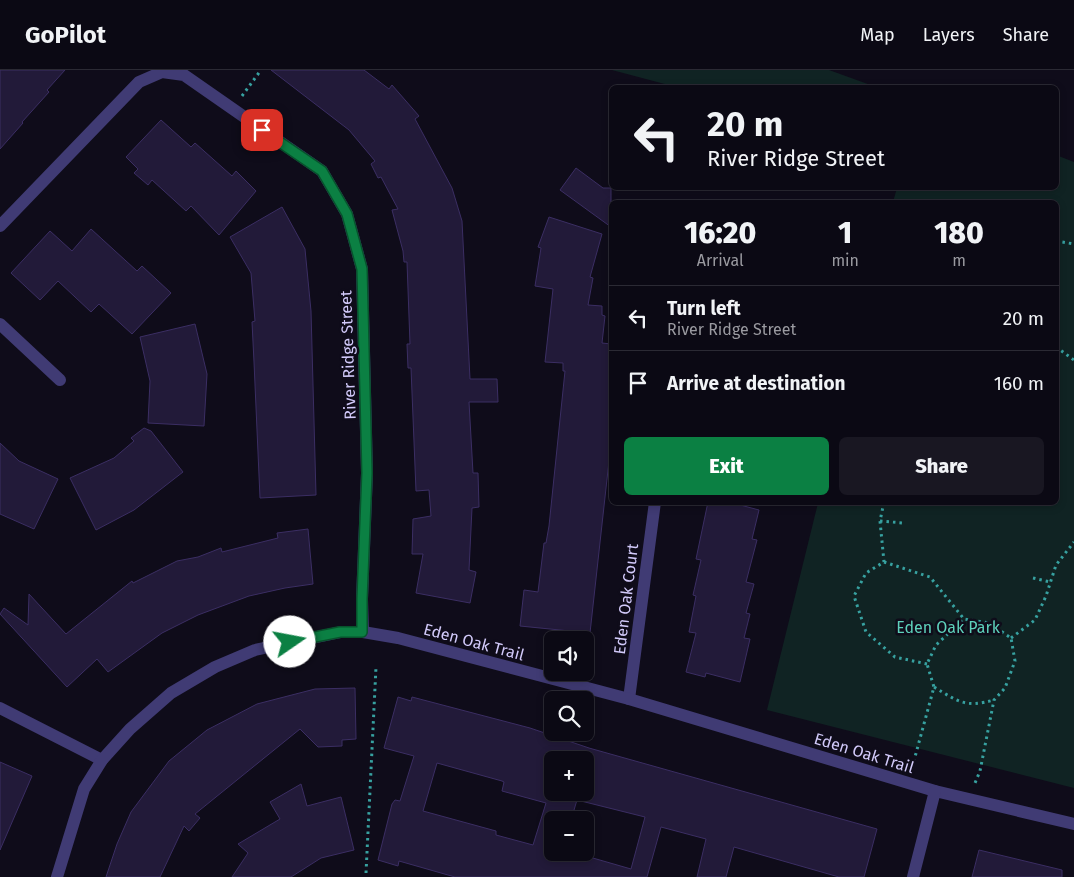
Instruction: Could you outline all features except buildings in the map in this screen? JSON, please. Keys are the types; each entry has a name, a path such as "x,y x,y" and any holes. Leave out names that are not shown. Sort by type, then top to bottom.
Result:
{"street":[{"name":"River Ridge Street","path":"0,226 138,82 162,72 184,75 322,171 347,214 362,269 367,473 362,632"},
{"path":"0,324 60,380"},
{"name":"Eden Oak Court","path":"629,699 655,505"},
{"name":"Eden Oak Trail","path":"57,877 84,789 102,760 130,729 171,693 215,667 255,650 340,632 362,632 398,638 629,699 935,791 1074,824"},
{"path":"0,708 102,760"},
{"path":"913,877 935,791"}],"path":[{"path":"233,109 261,70"},
{"path":"1059,242 1074,244"},
{"path":"1059,349 1074,360"},
{"path":"883,505 880,521 884,562"},
{"path":"880,521 903,523"},
{"path":"1010,638 1035,620 1056,565 1074,542"},
{"path":"884,562 930,578 964,619 989,624 1010,638 1014,661 1005,688 994,700 980,771 973,786"},
{"path":"884,562 866,573 854,596 866,632 895,656 928,664"},
{"path":"1033,578 1050,582"},
{"path":"910,772 934,687 928,664 936,645 964,619"},
{"path":"366,873 376,667"},
{"path":"934,687 958,702 975,705 994,700"}],"green space":[{"path":"612,70 829,70 870,85 668,85"},
{"name":"Eden Oak Park","path":"1059,156 1074,162 1074,788 767,710 818,505 1059,505 1059,200 894,200 896,190 1059,190"}],"route":[{"path":"262,130 322,171 347,214 362,269 367,473 362,632 340,632 290,642"}]}
